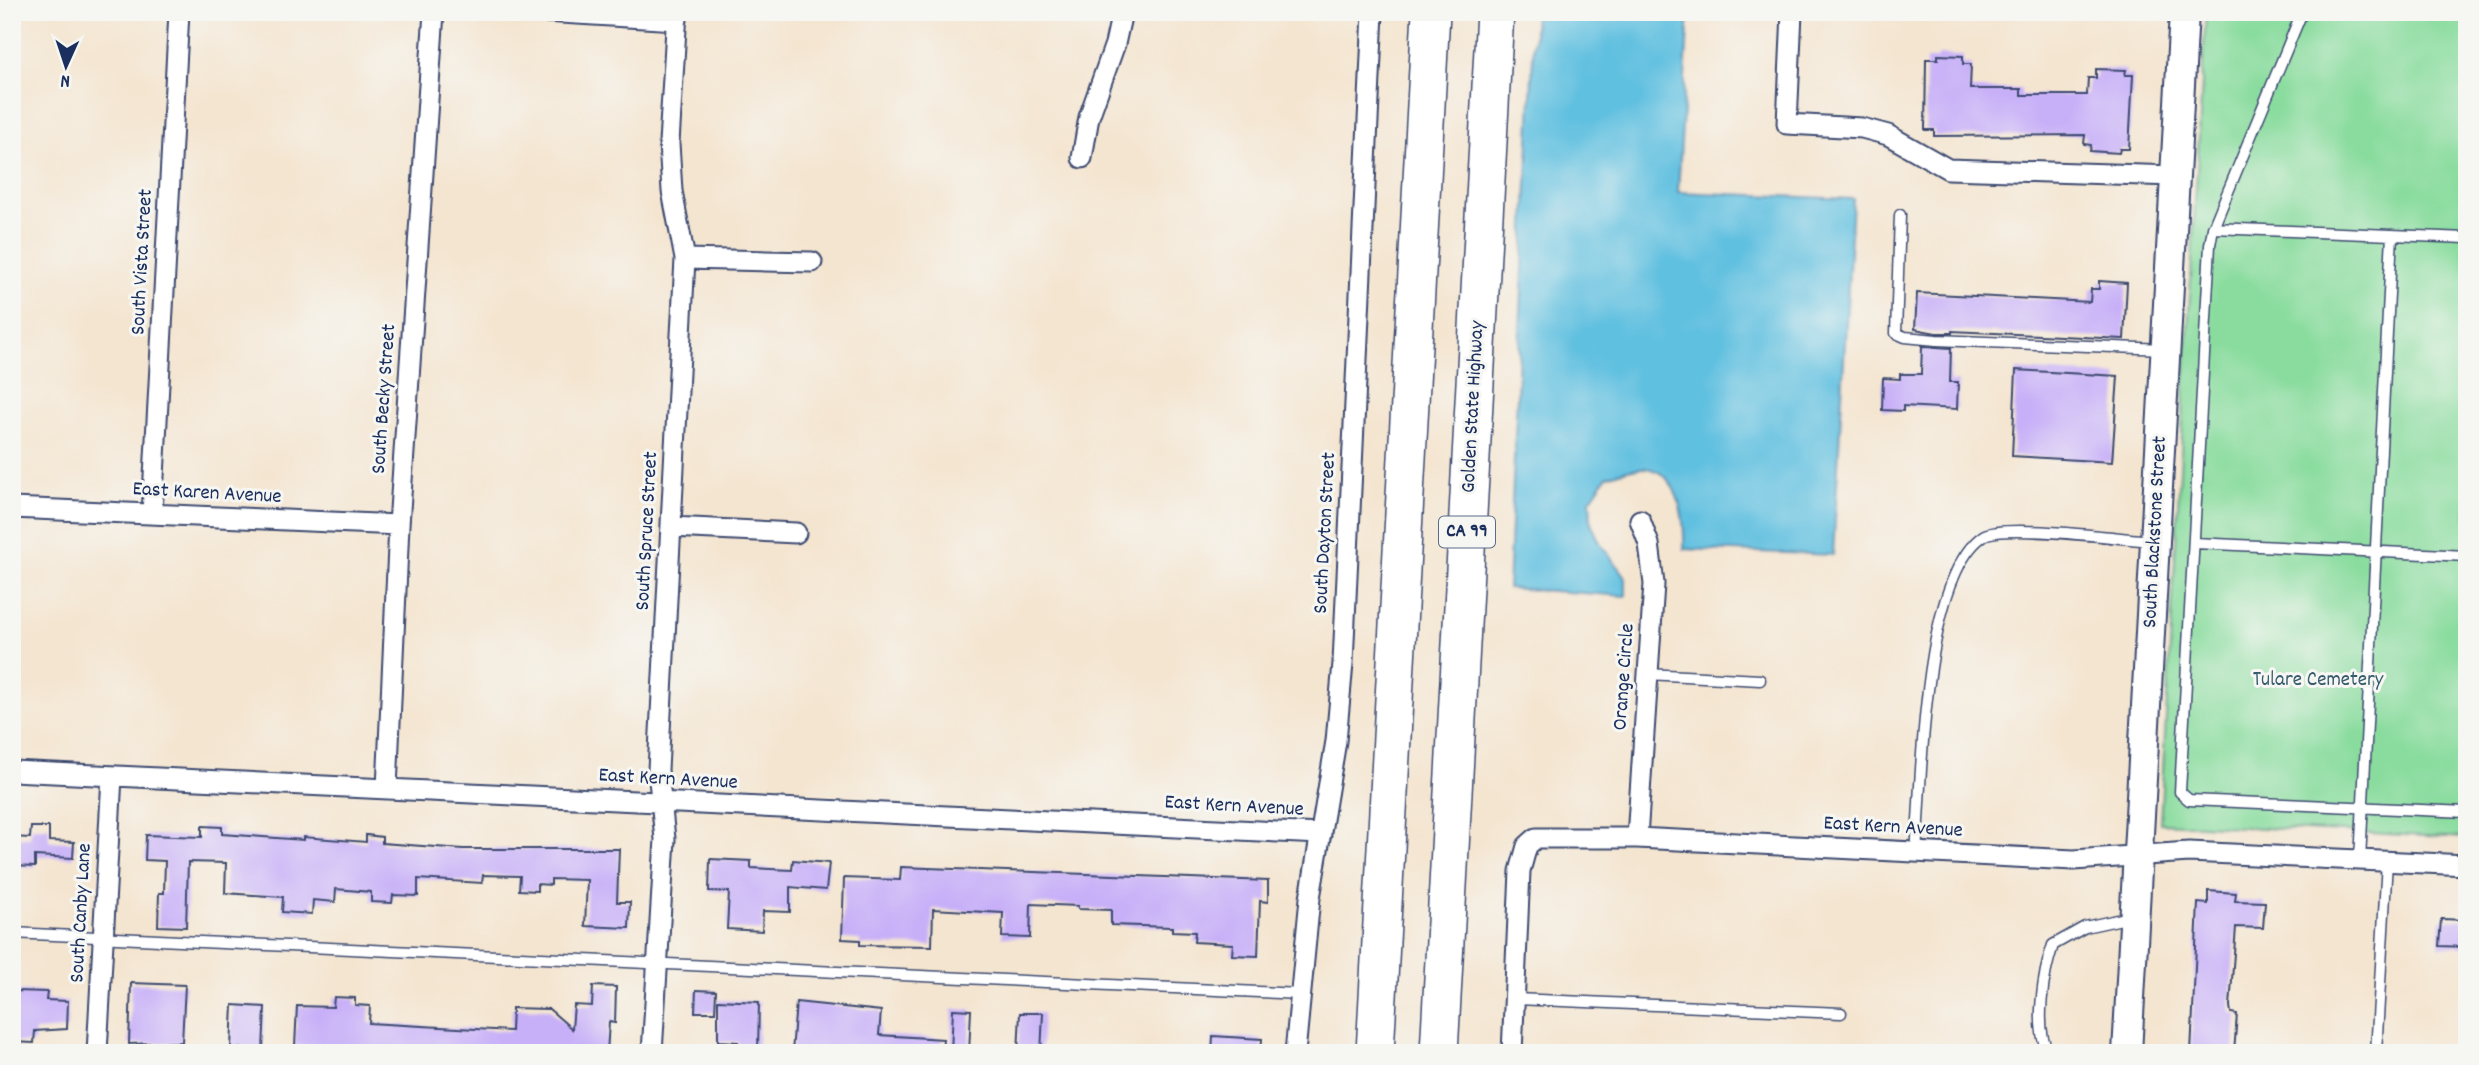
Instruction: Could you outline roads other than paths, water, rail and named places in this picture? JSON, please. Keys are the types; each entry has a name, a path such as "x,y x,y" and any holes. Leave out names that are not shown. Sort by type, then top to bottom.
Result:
{"highway":[{"path":"1375,1053 1430,12"},
{"name":"Golden State Highway","path":"1439,1053 1495,12"},
{"path":"1350,1053 1357,999 1383,902"}],"main road":[{"name":"South Blackstone Street","path":"2127,1053 2184,12"}],"street":[{"name":"South Vista Street","path":"152,514 179,12"},
{"name":"South Becky Street","path":"387,788 400,525 434,12"},
{"path":"544,12 677,16"},
{"path":"1082,158 1089,117 1115,44 1122,12"},
{"name":"South Dayton Street","path":"1295,1053 1310,898 1336,741 1343,663 1373,12"},
{"path":"1792,12 1787,124 1862,128 1888,135 1948,169 2175,176"},
{"name":"South Spruce Street","path":"652,1053 665,839 658,770 685,259 672,191 669,143 677,16"},
{"path":"685,259 812,262"},
{"name":"East Karen Avenue","path":"12,508 400,525"},
{"name":"Orange Circle","path":"1637,838 1654,584 1649,544 1640,520"},
{"path":"671,527 796,533"},
{"name":"East Kern Avenue","path":"12,771 1321,834"},
{"name":"South Canby Lane","path":"97,1053 112,776"},
{"name":"East Kern Avenue","path":"1512,1053 1520,871 1527,846 1536,838 1637,838 2074,860 2189,852 2467,865"}],"lane":[{"path":"2302,12 2213,228 2180,792 2189,800 2467,812"},
{"path":"1900,215 1896,333 1905,337 1936,340 2165,349"},
{"path":"2213,228 2467,238"},
{"path":"2360,860 2392,235"},
{"path":"1916,852 1933,645 1957,565 1984,534 2009,530 2155,541"},
{"path":"2194,542 2467,556"},
{"path":"1647,674 1760,680"},
{"path":"2376,1053 2387,861"},
{"path":"2049,1053 2042,1027 2044,969 2053,945 2085,927 2135,916"},
{"path":"12,933 1301,994"},
{"path":"1515,999 1840,1013"}],"water":[{"path":"1535,12 1689,12 1678,192 1853,199 1833,555 1684,549 1681,510 1672,485 1653,469 1639,468 1607,476 1590,500 1591,523 1600,543 1626,578 1626,596 1508,588"}],"park label":[{"name":"Tulare Cemetery","path":"2318,681"}]}
